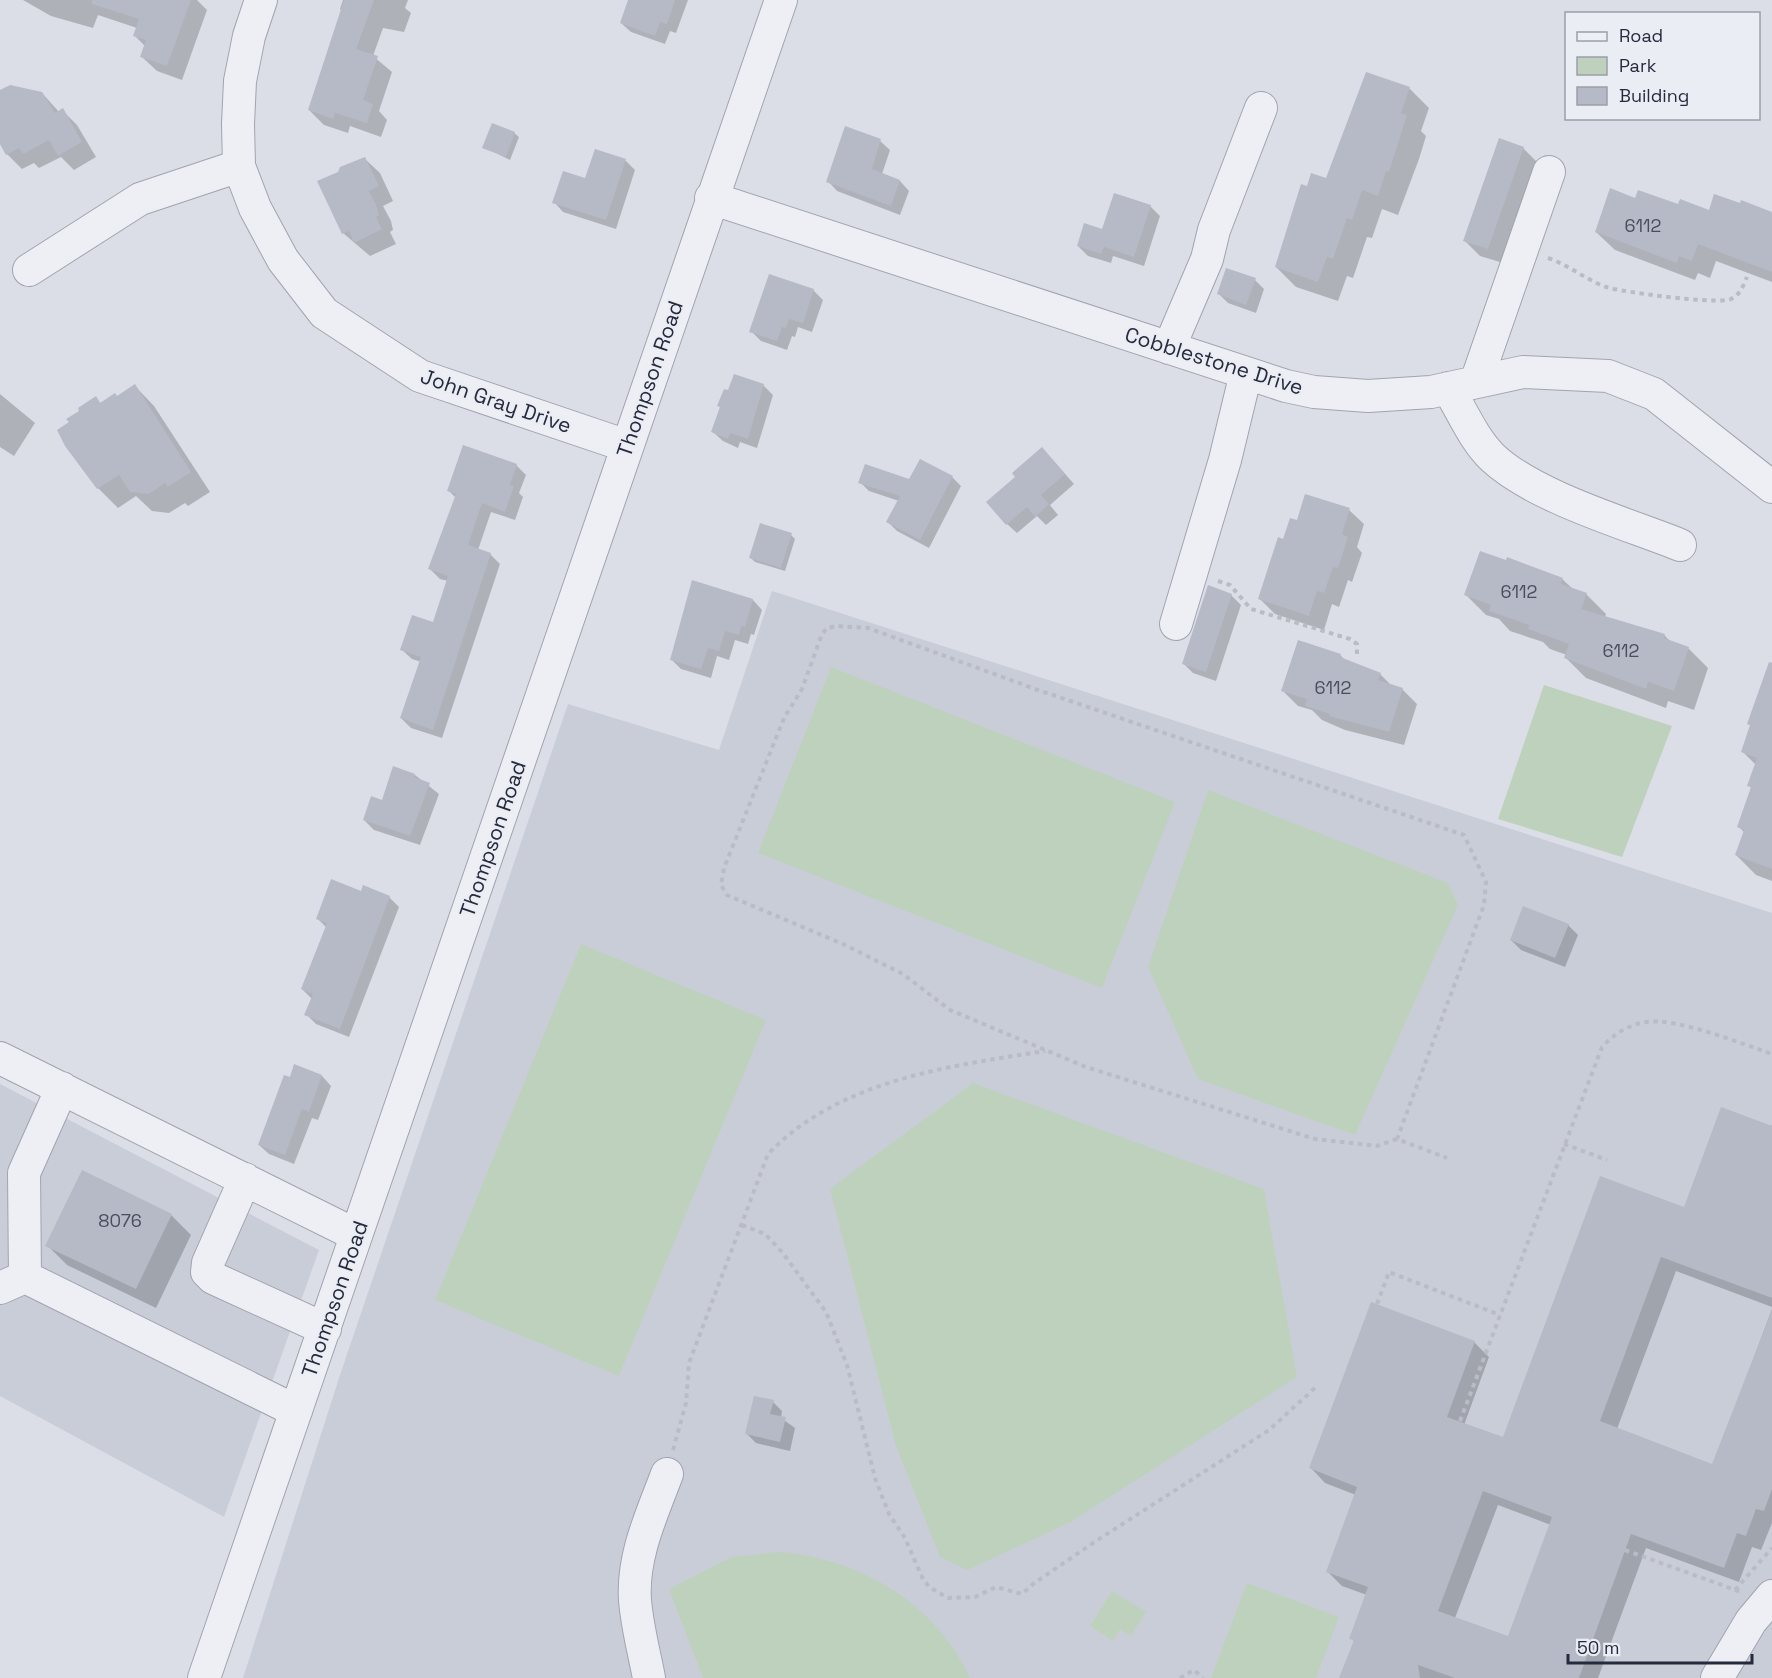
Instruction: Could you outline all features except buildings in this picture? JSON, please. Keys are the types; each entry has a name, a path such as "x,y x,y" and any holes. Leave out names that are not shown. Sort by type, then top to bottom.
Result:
{"street":[{"name":"John Gray Drive","path":"261,0 249,36 240,81 239,166 255,208 283,260 324,314 420,376 627,446"},
{"name":"Thompson Road","path":"204,1678 711,198 781,0"},
{"path":"1169,348 1207,259 1214,230 1261,108"},
{"path":"29,270 140,199 239,166"},
{"path":"1549,172 1522,248 1462,385 1482,445 1494,459 1538,489 1680,545"},
{"name":"Cobblestone Drive","path":"711,198 1286,386 1368,396 1462,385 1523,372 1608,376 1654,394 1772,487"},
{"path":"1176,624 1225,460 1246,373"},
{"path":"0,1058 357,1235"},
{"path":"62,1088 24,1173 12,1282 296,1411"},
{"path":"245,1179 208,1263 207,1272 213,1278 325,1329"},
{"path":"649,1678 636,1607 636,1578 645,1534 667,1474"},
{"path":"1717,1678 1751,1621 1769,1599"}],"path":[{"path":"1522,248 1561,262 1607,287 1681,298 1723,302 1732,299 1740,292 1747,278"},
{"path":"1191,573 1230,585 1251,609 1350,639 1357,644 1357,657"},
{"path":"1397,1139 1484,905 1486,882 1464,835 1038,690 868,628 837,626 827,628 819,641 802,689 779,731 724,868 721,885 724,891 735,899 843,944 903,974 950,1010 1046,1051 1136,1084 1315,1139 1377,1146 1397,1139 1447,1158"},
{"path":"1460,1421 1602,1047 1612,1036 1629,1027 1647,1022 1669,1024 1772,1054"},
{"path":"667,1474 686,1403 689,1363 768,1154 793,1130 837,1103 944,1067 1046,1051"},
{"path":"1564,1144 1607,1160"},
{"path":"742,1225 765,1234 826,1312 847,1365 870,1464 889,1514 905,1538 922,1577 929,1587 948,1598 975,1597 996,1587 1022,1594 1033,1584 1269,1430 1316,1387"},
{"path":"1377,1304 1389,1272 1500,1315"},
{"path":"1736,1590 1772,1548"},
{"path":"1625,1550 1736,1590 1769,1599"},
{"path":"1180,1678 1194,1670 1203,1678"}],"shaded area":[{"path":"772,591 1772,913 1772,1678 243,1678 340,1375 568,704 719,750"},
{"path":"0,1084 319,1250 224,1517 0,1396"}],"green space":[{"path":"831,667 1175,802 1102,988 758,853"},
{"path":"1544,685 1672,726 1622,857 1498,819"},
{"path":"1208,790 1448,883 1458,905 1355,1135 1198,1079 1148,967"},
{"path":"581,944 766,1020 619,1376 435,1300"},
{"path":"973,1083 1264,1189 1297,1377 1069,1523 967,1570 940,1557 896,1446 830,1189"},
{"path":"780,1552 810,1556 839,1564 866,1575 892,1590 916,1607 937,1628 955,1651 970,1678 703,1678 669,1589 731,1557"},
{"path":"1247,1583 1339,1617 1316,1678 1211,1678"},
{"path":"1112,1591 1146,1612 1131,1636 1120,1629 1113,1641 1090,1626"}]}
